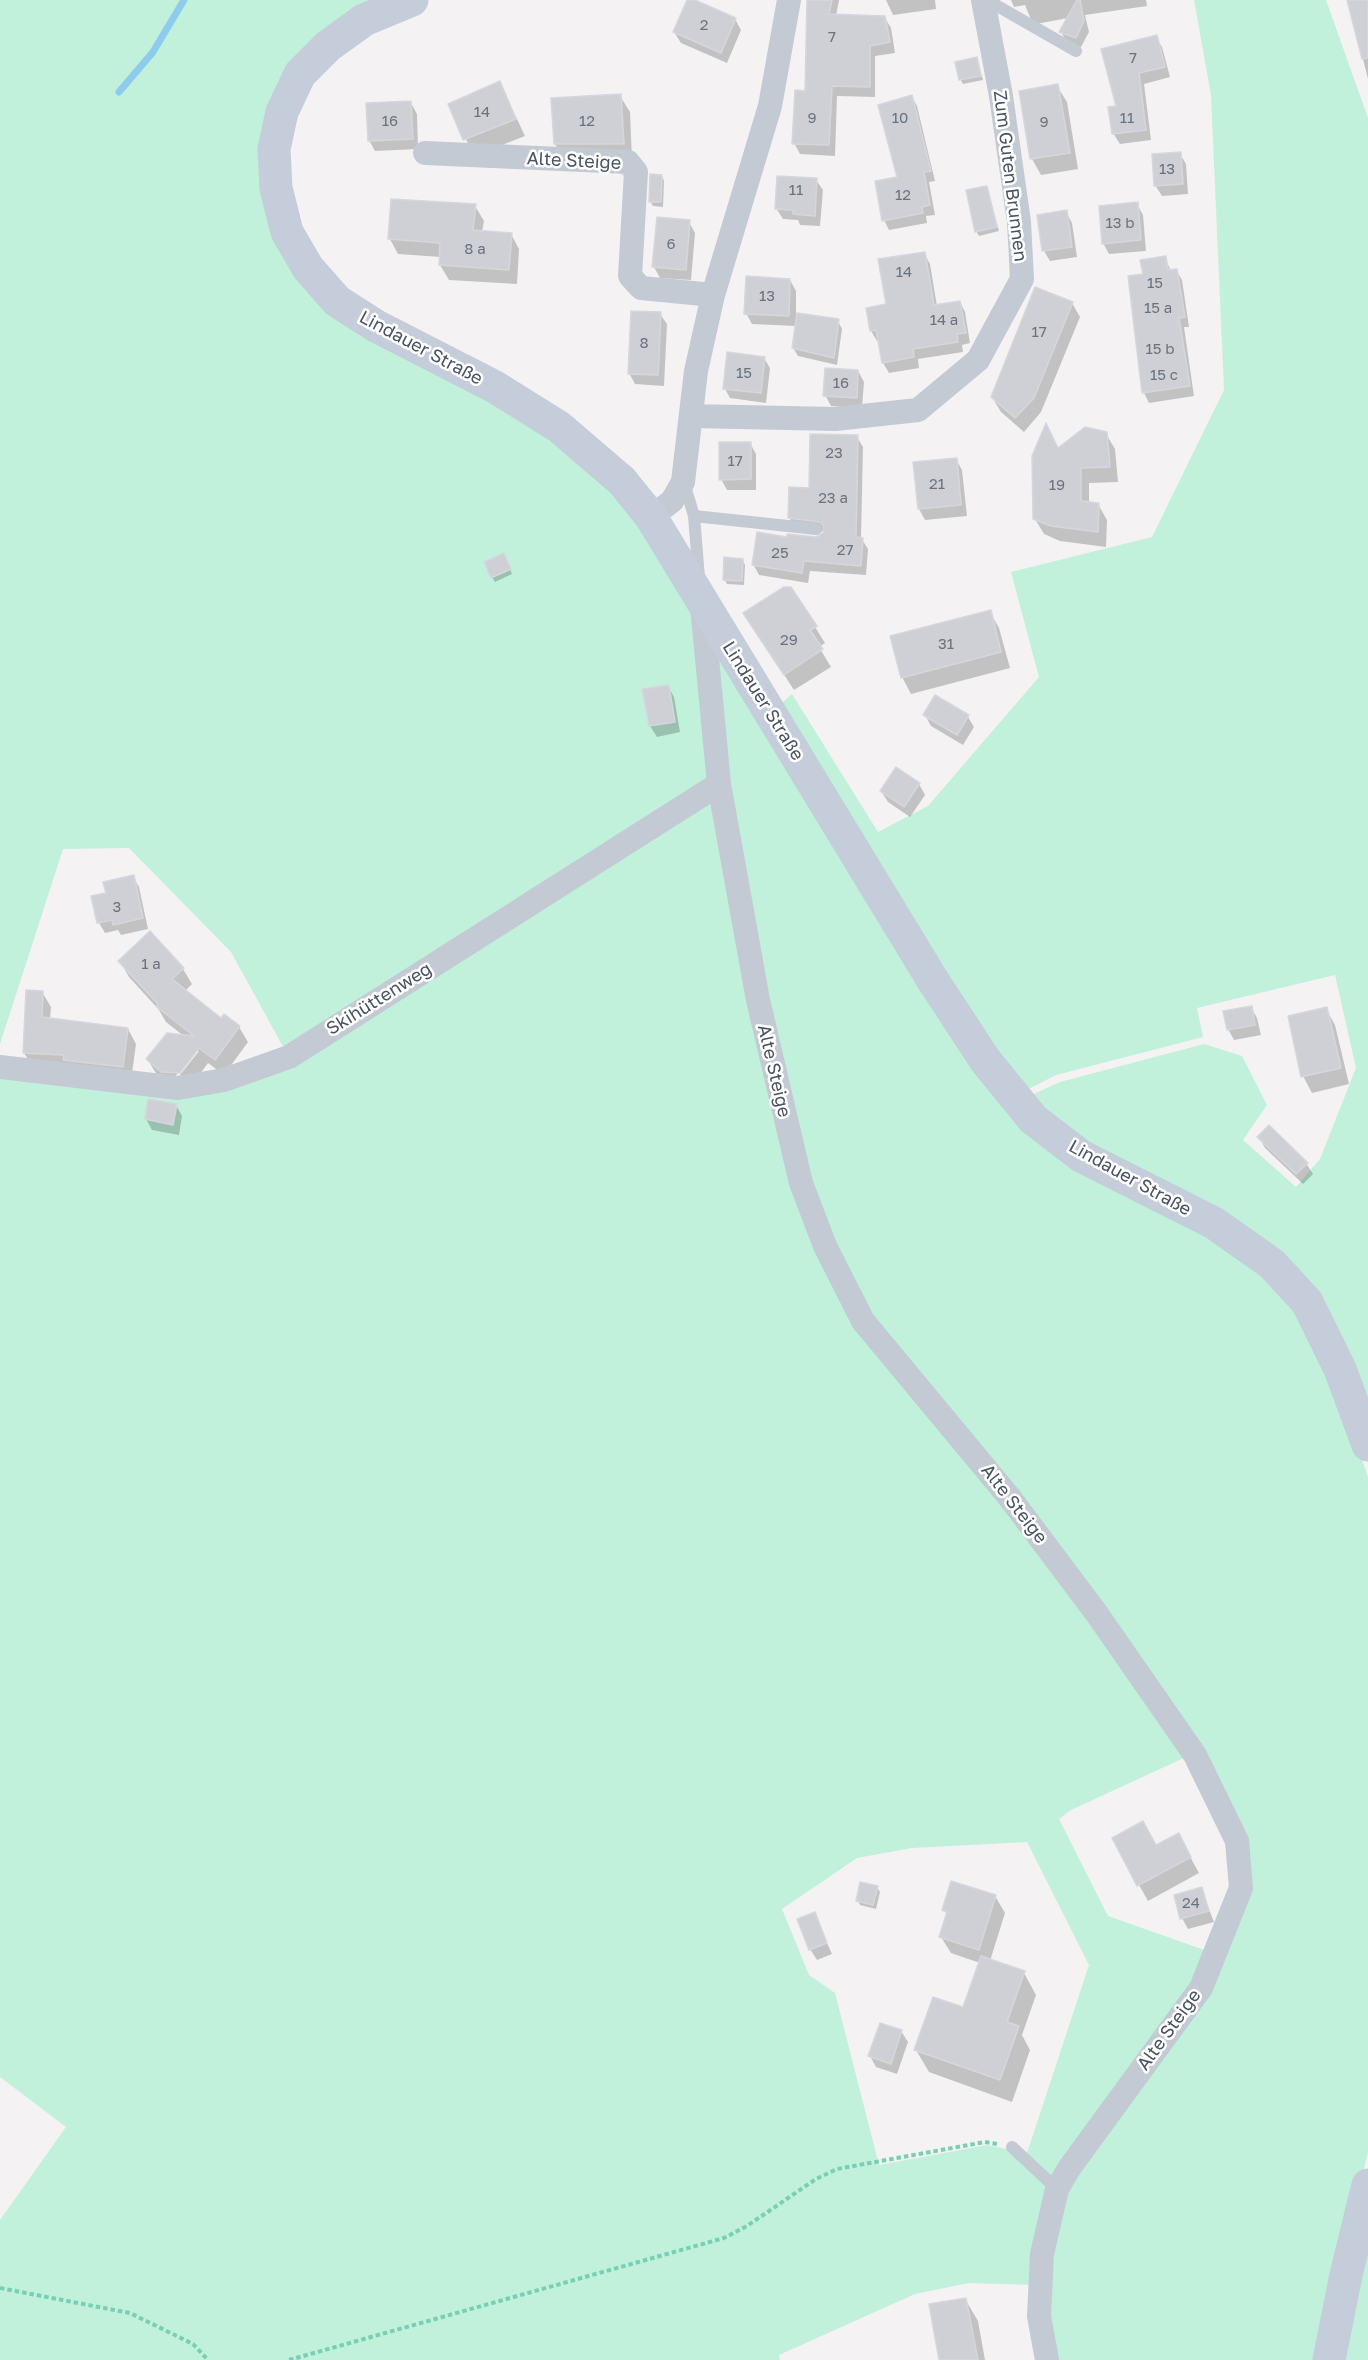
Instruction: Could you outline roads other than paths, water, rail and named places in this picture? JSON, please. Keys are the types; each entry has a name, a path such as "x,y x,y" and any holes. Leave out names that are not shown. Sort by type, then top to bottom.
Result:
{"main road":[{"name":"Lindauer Straße","path":"412,0 364,20 328,46 300,74 282,112 274,149 276,188 287,232 308,268 337,301 376,326 495,387 559,427 622,481 651,517 932,979 984,1060 1033,1119 1081,1156 1214,1223 1272,1264 1307,1302 1340,1369 1368,1445"},
{"path":"1329,2360 1343,2285 1368,2185"}],"street":[{"path":"651,517 672,501 683,482 696,371 713,295 770,106 789,0"},
{"name":"Zum Guten Brunnen","path":"691,416 835,419 918,410 978,360 1022,279 1016,200 985,0"},
{"name":"Alte Steige","path":"424,153 628,162 636,172 630,276 641,288 713,295"},
{"name":"Alte Steige","path":"701,601 719,784 758,1000 801,1183 825,1246 863,1321 1010,1498 1097,1614 1195,1755 1237,1841 1240,1888 1201,1988 1070,2167 1057,2189 1042,2254 1039,2316 1047,2360"},
{"name":"Skihüttenweg","path":"0,1067 178,1088 224,1080 289,1056 719,784"}],"lane":[{"path":"985,0 1076,51"},
{"path":"683,482 694,516 701,601"},
{"path":"694,516 816,530"},
{"path":"1012,2147 1057,2189"}],"waterway":[{"path":"119,92 153,52 184,0"}]}
